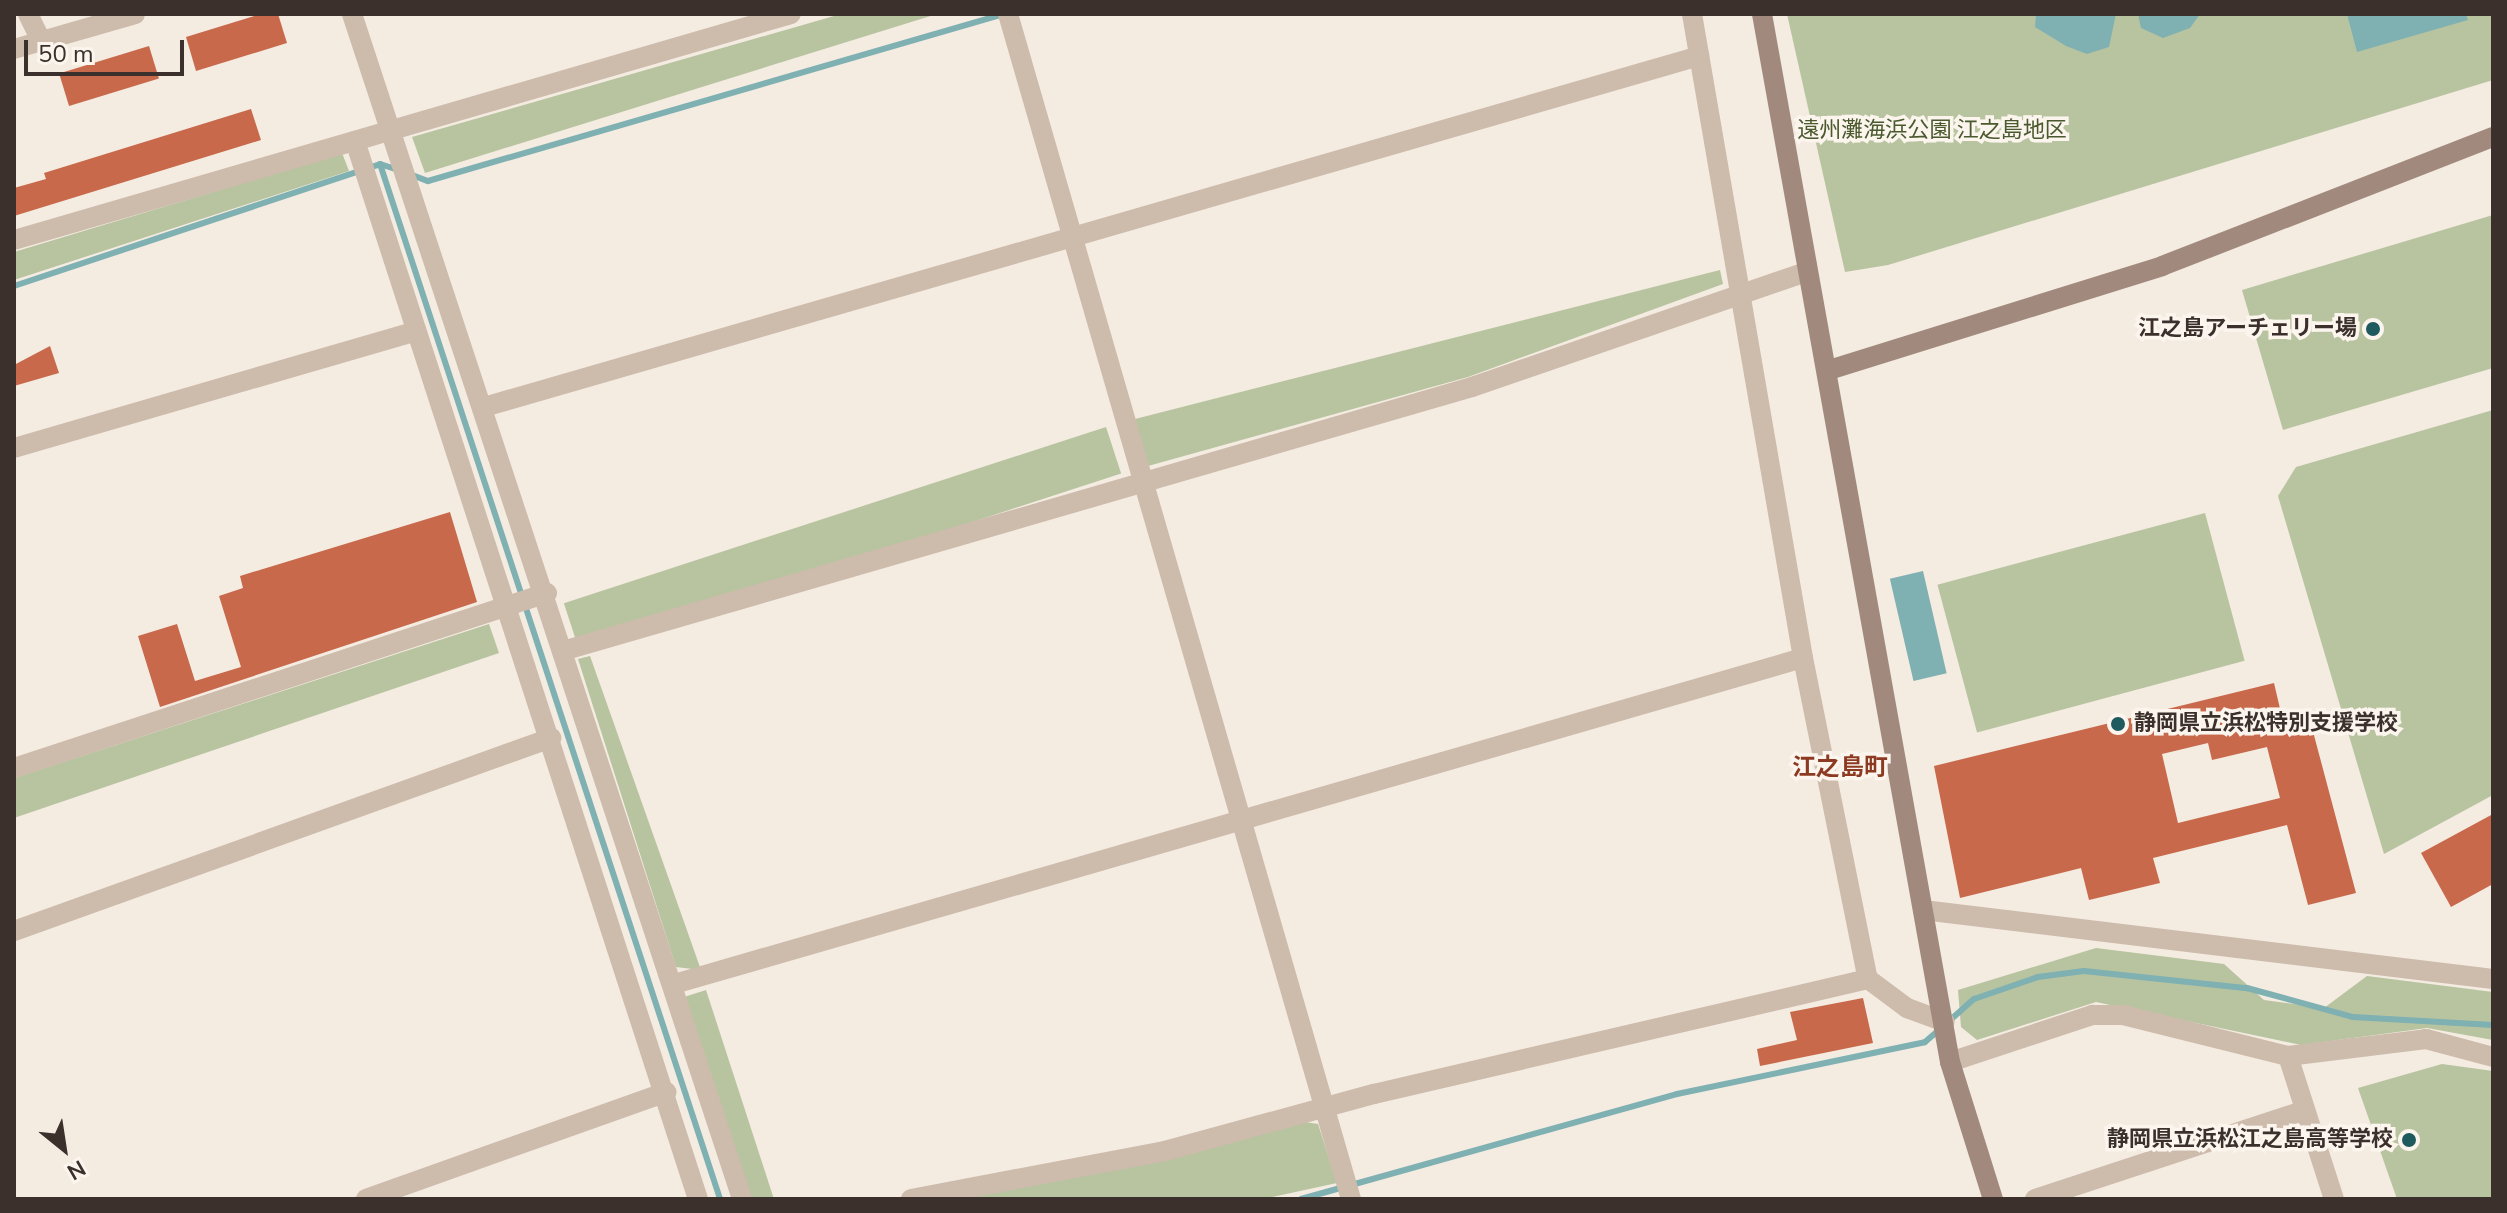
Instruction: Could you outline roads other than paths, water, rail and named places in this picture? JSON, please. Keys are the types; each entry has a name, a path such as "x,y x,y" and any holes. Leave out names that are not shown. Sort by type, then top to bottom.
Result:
{"street":[{"path":"28,14 41,41"},
{"path":"14,49 135,14"},
{"path":"352,14 566,650 742,1199"},
{"path":"14,240 791,14"},
{"path":"1008,14 1140,485 1241,821 1321,1107 1351,1199"},
{"path":"1692,14 1803,658 1868,979 1907,1008 1945,1022"},
{"path":"1762,14 1804,273 1829,370 1950,1062 1993,1199"},
{"path":"484,407 1699,56"},
{"path":"1829,370 2150,270 2493,137"},
{"path":"355,141 666,1092 698,1199"},
{"path":"566,650 1472,387 1804,273"},
{"path":"14,448 416,331"},
{"path":"14,768 547,593"},
{"path":"674,984 1803,658"},
{"path":"14,931 551,738"},
{"path":"1923,910 2493,979"},
{"path":"911,1199 1165,1151 1321,1107 1868,979"},
{"path":"1950,1062 2092,1015 2123,1015 2288,1056 2426,1039 2493,1057"},
{"path":"2288,1056 2334,1199"},
{"path":"366,1199 666,1092"},
{"path":"2035,1199 2305,1110"}],"water":[{"path":"2036,14 2116,14 2109,47 2087,54 2066,46 2035,27"},
{"path":"2138,14 2200,14 2190,28 2163,38 2141,28"},
{"path":"2347,14 2466,14 2468,20 2357,52"},
{"path":"1923,571 1947,673 1913,681 1890,579"}],"waterway":[{"path":"412,175 428,181 1004,14"},
{"path":"380,164 720,1199"},
{"path":"14,286 380,164 398,170"},
{"path":"1947,1023 1974,999 2038,977 2084,971 2247,988 2353,1017 2493,1025"},
{"path":"1301,1199 1677,1094 1925,1042 1939,1030"}],"place":[{"name":"江之島アーチェリー場","path":"2373,329"},
{"name":"静岡県立浜松特別支援学校","path":"2118,724"},
{"name":"静岡県立浜松江之島高等学校","path":"2409,1140"}],"district":[{"name":"江之島町","path":"1840,768"}],"park label":[{"name":"遠州灘海浜公園 江之島地区","path":"1932,131"}]}
